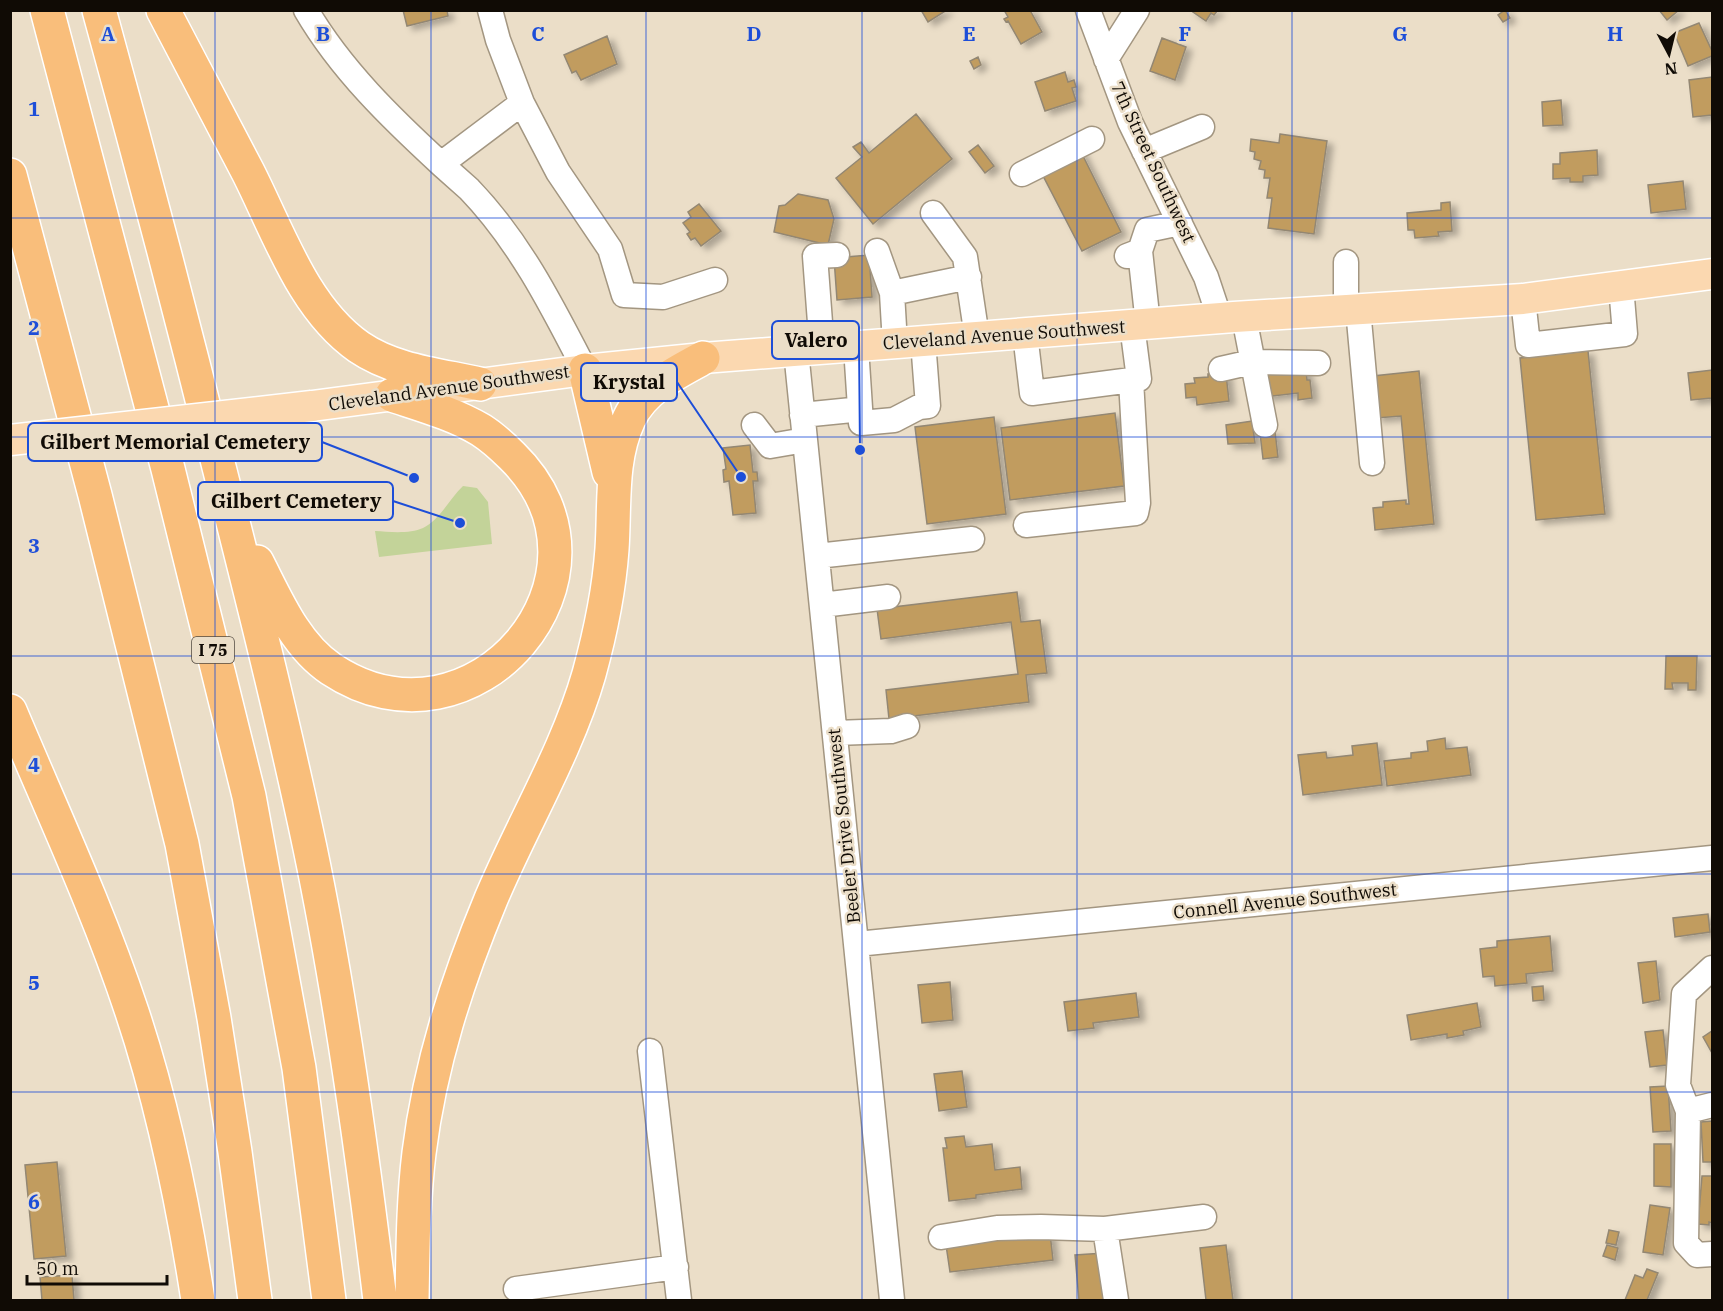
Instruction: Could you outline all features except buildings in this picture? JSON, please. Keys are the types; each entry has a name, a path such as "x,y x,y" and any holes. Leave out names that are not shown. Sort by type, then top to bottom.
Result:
{"highway":[{"name":"I 75","path":"47,10 168,469 249,796 299,1068 329,1300"},
{"path":"99,10 161,234 230,508 282,720 313,862 356,1116 380,1300"},
{"path":"163,10 243,162 309,295 329,322 360,348 392,363 480,384"},
{"path":"10,175 95,495 182,844 218,1041 255,1300"},
{"path":"412,1300 413,1229 419,1152 444,1029 459,980 488,907 558,754 588,676 606,600 612,551 613,498 619,448 630,415 643,399 676,372 703,358"},
{"path":"585,370 609,468 613,498"},
{"path":"230,508 293,629 310,650 330,668 350,680 399,694 424,694 458,687 498,666 519,646 536,623 548,596 554,538 549,516 537,487 524,467 482,430 392,395"},
{"path":"10,711 86,892 132,1011 165,1136 198,1300"}],"main road":[{"name":"Cleveland Avenue Southwest","path":"10,440 312,406 585,370 703,358 1352,309 1523,299 1713,274"}],"street":[{"path":"306,10 336,56 370,94 469,189 498,222 538,279 585,370"},
{"path":"490,10 498,40 522,103 558,172 610,249 624,295 663,297 715,280"},
{"path":"1088,10 1106,59"},
{"name":"7th Street Southwest","path":"1137,10 1106,59 1130,122 1206,277 1232,318 1252,362 1265,425"},
{"path":"441,164 522,103"},
{"path":"1144,151 1202,127"},
{"path":"1022,174 1092,139"},
{"path":"933,213 965,257 977,337"},
{"path":"1025,334 1032,393 1139,380 1140,325 1134,254 1147,230 1180,223"},
{"path":"856,346 861,423 894,420 919,407 928,406 909,342 877,251"},
{"name":"Beeler Drive Southwest","path":"837,255 815,256 802,416 811,561 822,605 892,1300"},
{"path":"1346,262 1372,463"},
{"path":"892,292 969,277"},
{"path":"1523,299 1528,345 1625,334 1621,286"},
{"path":"1221,369 1252,362 1318,363"},
{"path":"1026,525 1136,513 1138,503 1131,380"},
{"path":"802,416 852,410 861,414"},
{"path":"754,425 770,446 805,440"},
{"path":"811,561 972,539"},
{"path":"822,605 888,597"},
{"path":"835,733 891,731 907,726"},
{"name":"Connell Avenue Southwest","path":"857,944 1713,858"},
{"path":"1713,968 1684,994 1678,1085 1688,1111 1686,1243 1697,1255 1713,1254"},
{"path":"650,1051 679,1300"},
{"path":"1688,1111 1713,1105"},
{"path":"940,1237 996,1228 1105,1229 1204,1217"},
{"path":"1105,1229 1116,1300"},
{"path":"516,1289 676,1267"}],"green space":[{"path":"463,486 477,488 488,502 492,544 379,557 375,531 406,532 423,528 435,520"}],"place":[{"name":"Valero","path":"860,450"},
{"name":"Krystal","path":"741,477"},
{"name":"Gilbert Memorial Cemetery","path":"414,478"},
{"name":"Gilbert Cemetery","path":"460,523"}]}
